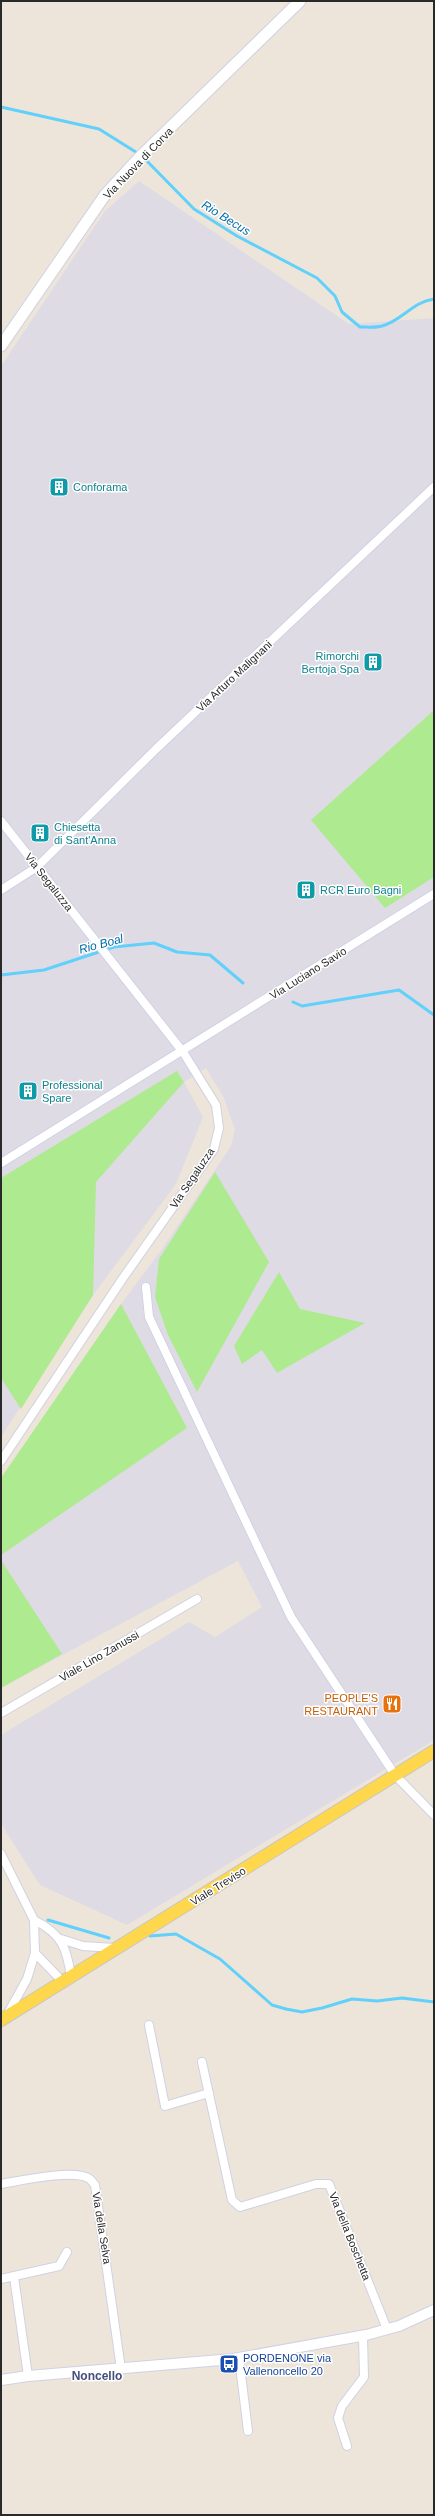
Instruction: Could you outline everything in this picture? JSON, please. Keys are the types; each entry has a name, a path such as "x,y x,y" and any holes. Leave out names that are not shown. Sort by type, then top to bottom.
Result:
{"main road":[{"name":"Via Nuova di Corva","path":"1,346 106,195 139,158 300,1"},
{"name":"Viale Treviso","path":"4,2018 434,1751"}],"street":[{"name":"Via Arturo Malignani","path":"1,890 37,867 156,749 434,487"},
{"name":"Via Segaluzza","path":"1,821 183,1052 216,1105 219,1128 214,1149 123,1278 1,1461"},
{"name":"Via Luciano Savio","path":"1,1163 183,1052 434,894"},
{"path":"146,1287 150,1317 291,1618 395,1775 434,1815"},
{"name":"Viale Lino Zanussi","path":"1,1713 197,1599"},
{"path":"1,1854 34,1920 35,1953 27,1979 4,2018"},
{"path":"34,1920 46,1926 61,1939 83,1946 118,1948"},
{"path":"61,1939 68,1956 67,1980"},
{"path":"35,1953 67,1980"},
{"path":"149,2025 165,2106 209,2093"},
{"name":"Via della Boschetta","path":"202,2062 232,2200 240,2207 316,2184 329,2184 387,2329"},
{"name":"Via della Selva","path":"1,2184 71,2175 88,2178 95,2185 121,2369"},
{"path":"1,2279 59,2266 67,2252"},
{"path":"14,2277 28,2376"},
{"path":"1,2380 28,2376 239,2358 363,2336 387,2329 434,2310"},
{"path":"347,2446 338,2418 342,2406 364,2377 363,2336"},
{"path":"239,2358 248,2430"}],"shaded area":[{"path":"139,181 349,324 434,318 434,1740 127,1925 40,1885 1,1824 1,1735 189,1622 215,1637 262,1607 238,1561 1,1688 1,1478 121,1304 160,1252 231,1146 235,1130 224,1098 206,1068 184,1082 203,1117 176,1184 93,1295 1,1437 1,366 105,211"}],"green space":[{"path":"434,710 434,877 385,908 311,820"},
{"path":"177,1071 184,1082 96,1182 93,1295 21,1409 1,1378 1,1178"},
{"path":"215,1172 269,1262 197,1392 168,1335 155,1297 159,1259"},
{"path":"279,1272 300,1309 365,1323 277,1373 262,1350 242,1364 234,1346"},
{"path":"121,1304 187,1428 1,1555 1,1478"},
{"path":"1,1560 62,1654 1,1688"}],"waterway":[{"name":"Rio Becus","path":"1,107 99,129 139,154"},
{"name":"Rio Becus","path":"144,158 194,209 237,236 317,278 335,296 342,312 360,327 377,327 389,324 419,304 434,299"},
{"name":"Rio Boal","path":"1,975 44,970 114,947 154,943 177,952 210,955 243,983"},
{"name":"Rio Boal","path":"293,1002 302,1006 399,990 434,1015"},
{"path":"48,1920 109,1938"},
{"path":"150,1936 176,1934 220,1959 272,2005 286,2009 302,2012 352,1999 377,2001 402,1998 434,2002"}],"place":[{"name":"Conforama","path":"59,487"},
{"name":"Rimorchi Bertoja Spa","path":"373,662"},
{"name":"Chiesetta di Sant'Anna","path":"40,833"},
{"name":"RCR Euro Bagni","path":"306,890"},
{"name":"Professional Spare","path":"28,1091"},
{"name":"PEOPLE'S RESTAURANT","path":"392,1704"},
{"name":"PORDENONE via Vallenoncello 20","path":"229,2364"}],"district":[{"name":"Noncello","path":"97,2376"}]}
